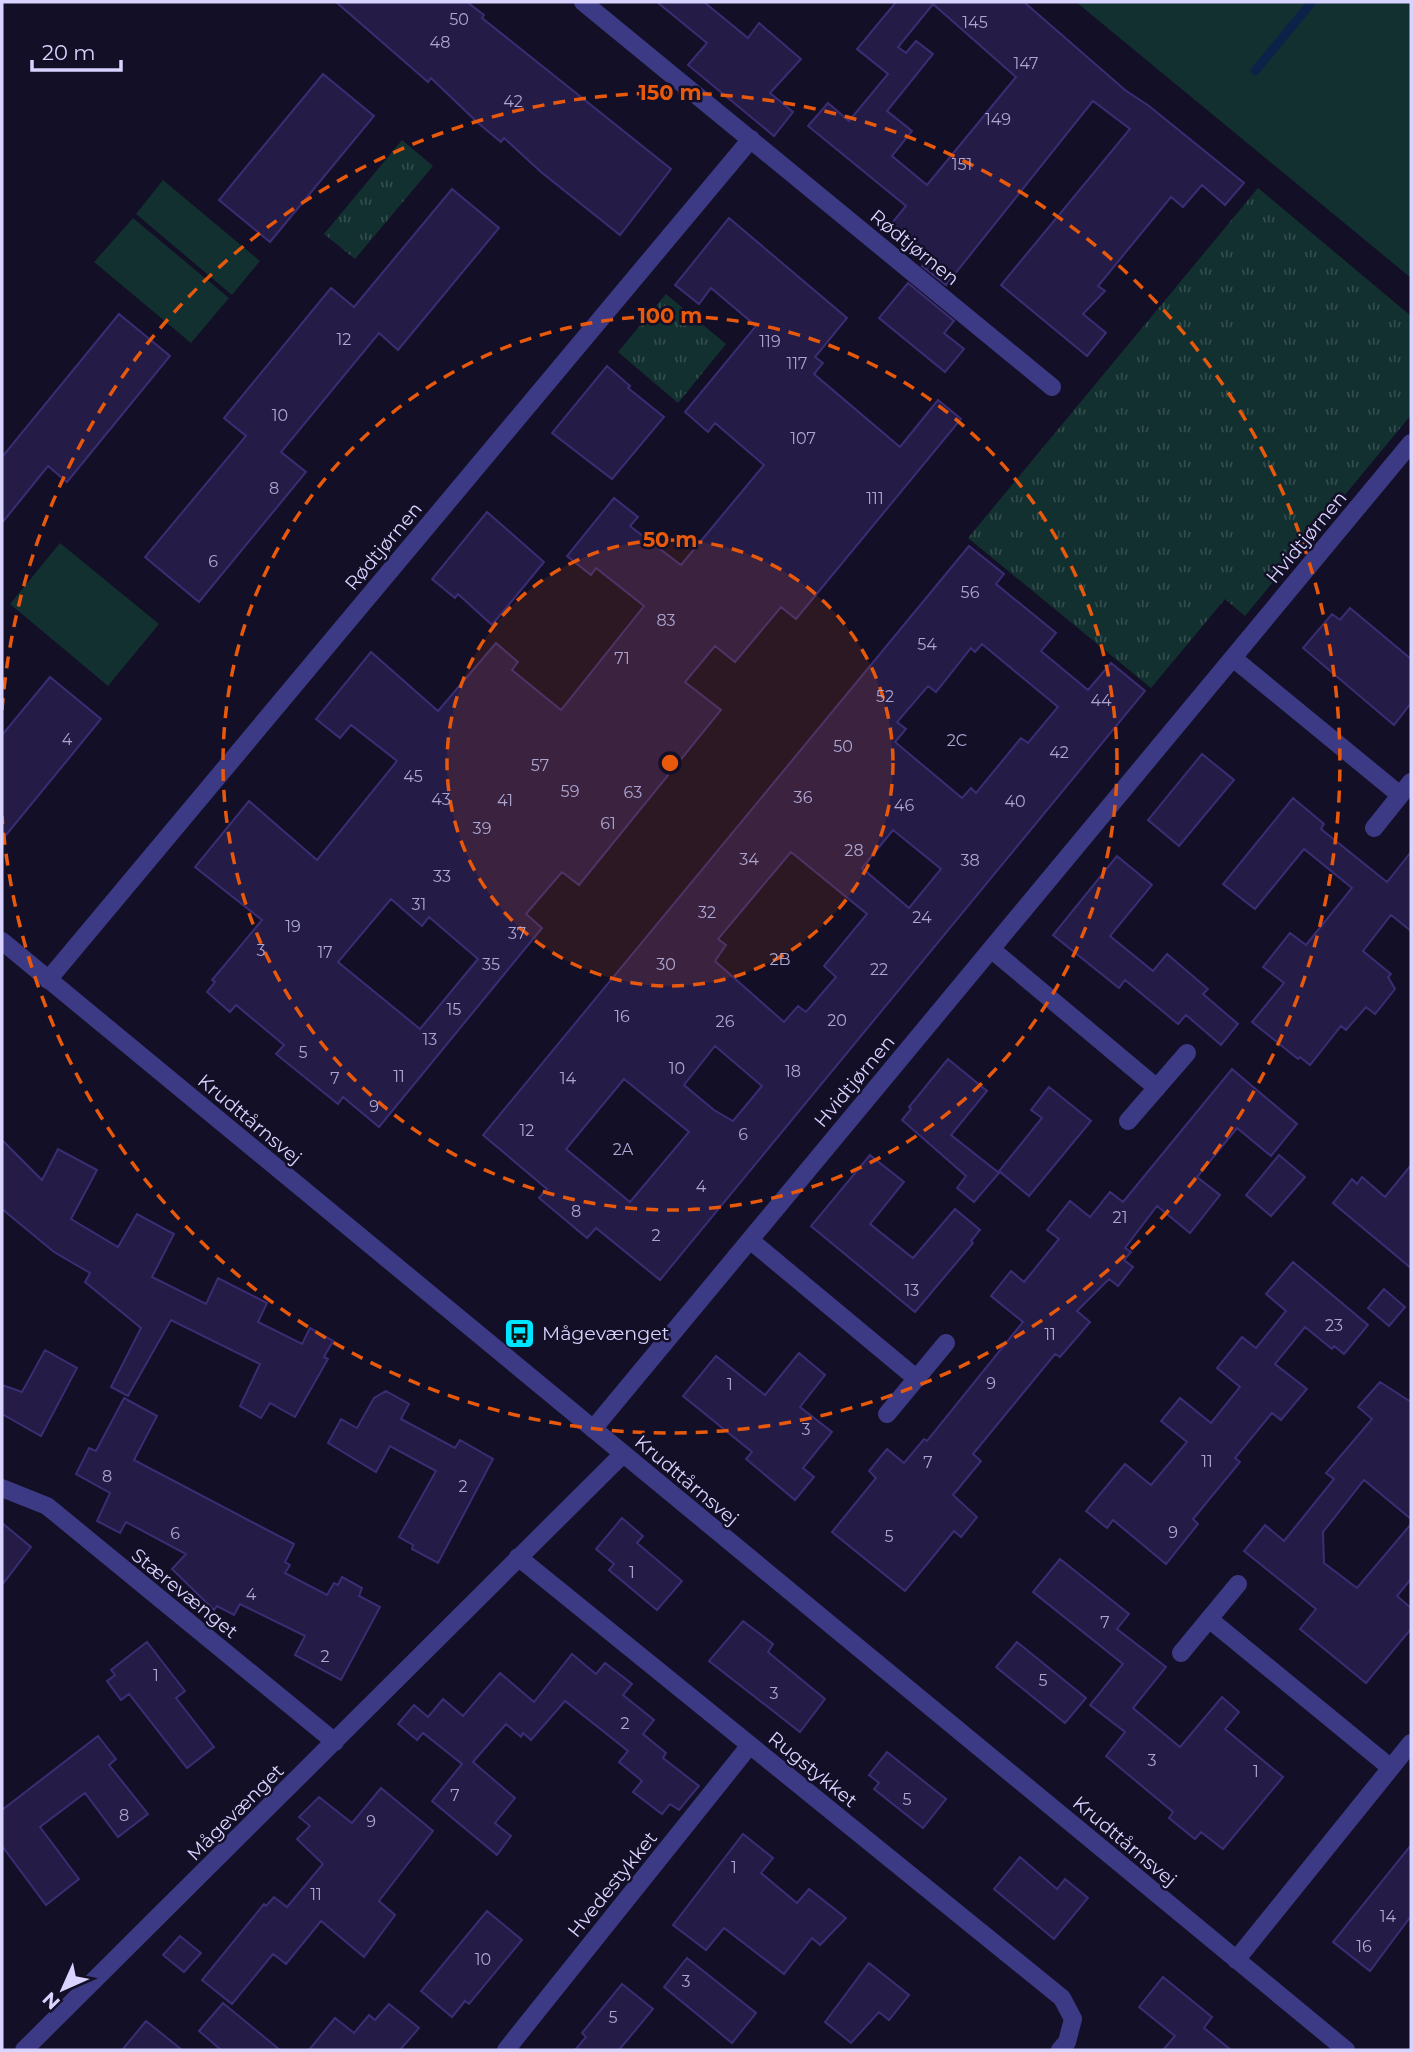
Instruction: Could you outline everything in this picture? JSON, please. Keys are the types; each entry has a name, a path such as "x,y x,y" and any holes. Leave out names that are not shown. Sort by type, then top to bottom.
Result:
{"street":[{"name":"Rødtjørnen","path":"583,2 1052,387"},
{"name":"Rødtjørnen","path":"48,980 751,139"},
{"name":"Hvidtjørnen","path":"593,1429 1411,443"},
{"path":"1233,659 1406,788 1374,828"},
{"name":"Krudttårnsvej","path":"2,942 1346,2050"},
{"path":"991,949 1157,1088"},
{"path":"1128,1121 1187,1053"},
{"path":"750,1240 917,1379"},
{"path":"887,1414 946,1343"},
{"name":"Mågevænget","path":"24,2050 623,1454"},
{"name":"Stærevænget","path":"2,1488 47,1506 335,1742"},
{"name":"Rugstykket","path":"518,1557 1062,1998 1073,2019 1067,2042 1060,2050"},
{"path":"1181,1653 1238,1584"},
{"path":"1209,1619 1391,1769"},
{"path":"1237,1960 1411,1743"},
{"name":"Hvedestykket","path":"506,2050 750,1745"}],"green space":[{"path":"1076,2 1411,2 1411,278"},
{"path":"402,140 433,166 355,259 324,234"},
{"path":"163,180 260,261 232,295 136,214"},
{"path":"1258,188 1411,316 1411,415 1245,616 1225,599 1151,688 968,538"},
{"path":"133,218 229,298 191,343 94,262"},
{"path":"666,294 726,344 678,403 618,352"},
{"path":"60,543 159,624 108,686 10,604"}],"building":[{"path":"336,2 467,2 484,15 482,18 671,169 620,235 541,172 504,138 501,142 431,78 428,82"},
{"path":"657,2 704,2 748,38 759,23 801,59 770,93 793,112 774,136 688,65 707,43"},
{"path":"896,2 1024,2 1125,90 1149,106 1244,183 1225,205 1202,185 1183,207 1171,197 1098,286 1105,291 1083,314 1106,333 1087,356 1001,285 1130,129 1093,101 946,285 922,266 926,261 887,229 906,206 808,126 828,103 849,121 888,74 857,49","holes":["933,4 1016,77 927,185 892,156 912,131 887,111 933,54 916,41 906,53 898,47"]},
{"path":"323,74 374,116 270,242 219,200"},
{"path":"452,189 499,228 398,350 379,333 281,452 306,472 199,602 145,557 246,436 224,418 331,288 354,307"},
{"path":"729,218 847,318 815,357 823,363 814,374 900,447 938,400 961,419 796,619 781,607 735,662 715,646 685,682 721,710 579,885 562,872 526,914 542,928 379,1127 343,1097 338,1104 276,1054 284,1045 236,1005 230,1012 207,992 215,982 212,980 262,920 195,867 249,801 317,860 397,761 351,725 340,738 316,719 371,652 438,711 496,643 518,662 512,670 561,710 644,606 596,568 591,575 567,556 614,498 638,517 630,526 681,565 764,465 715,423 708,432 685,412 756,326 711,288 699,304 675,285","holes":["391,899 422,926 429,917 478,959 420,1029 338,962"]},
{"path":"908,283 954,321 944,333 964,349 945,372 879,318"},
{"path":"119,314 170,356 67,482 48,466 2,523 2,457"},
{"path":"607,366 630,386 628,388 664,417 612,479 552,433"},
{"path":"487,512 544,562 492,625 458,594 455,598 432,579"},
{"path":"969,546 1004,574 996,584 1056,633 1041,651 1088,690 1111,663 1145,691 660,1280 596,1228 587,1238 539,1198 547,1189 483,1135","holes":["982,644 1058,707 1028,743 1021,738 976,793 971,788 962,798 895,742 906,729 897,722 928,686 936,692 971,648 975,652","893,830 941,869 909,908 862,868","791,852 867,914 824,966 836,977 806,1012 798,1006 784,1022 715,961 726,945 718,939","715,1046 762,1086 733,1121 714,1110 684,1085","624,1079 689,1132 630,1202 566,1149"]},
{"path":"1350,608 1411,659 1411,703 1394,725 1303,648 1332,614 1340,620"},
{"path":"50,677 101,719 2,840 2,735"},
{"path":"1202,754 1234,780 1179,846 1148,820"},
{"path":"1293,798 1324,824 1321,829 1387,882 1411,852 1411,931 1391,915 1363,951 1391,974 1388,977 1395,989 1375,1014 1366,1007 1346,1030 1341,1026 1310,1065 1300,1057 1298,1059 1252,1022 1284,983 1263,967 1290,933 1306,945 1352,888 1304,849 1255,909 1223,884"},
{"path":"1117,856 1152,885 1110,936 1153,971 1167,954 1208,989 1203,994 1238,1024 1221,1045 1186,1015 1178,1024 1125,980 1119,988 1053,935"},
{"path":"948,1059 987,1091 951,1135 999,1173 974,1202 957,1188 966,1176 902,1120 911,1109 909,1107"},
{"path":"1232,1069 1297,1124 1271,1156 1237,1128 1197,1177 1220,1195 1190,1233 1157,1206 1125,1248 1131,1252 1124,1260 1133,1267 1118,1286 1109,1279 1077,1311 1090,1322 1060,1357 1055,1354 973,1454 981,1461 953,1495 977,1517 961,1537 954,1531 905,1591 832,1532 876,1478 869,1471 887,1449 904,1463 924,1439 927,1441 1023,1322 991,1296 1011,1271 1024,1282 1059,1239 1047,1230 1070,1201 1090,1217 1110,1192 1123,1202"},
{"path":"1049,1087 1091,1121 1029,1196 999,1171 1042,1118 1031,1110"},
{"path":"2,1140 42,1180 58,1149 97,1170 71,1219 118,1247 137,1214 174,1234 152,1277 206,1304 218,1278 267,1303 258,1322 302,1344 310,1328 333,1341 324,1357 328,1359 295,1417 270,1403 261,1418 240,1406 260,1364 171,1320 128,1396 111,1387 141,1328 85,1282 90,1273 54,1252 2,1209"},
{"path":"870,1155 904,1182 870,1224 913,1258 955,1209 980,1230 971,1241 973,1243 915,1312 811,1226"},
{"path":"1279,1155 1305,1177 1271,1216 1246,1195"},
{"path":"1411,1165 1411,1268 1333,1203 1352,1179 1357,1184 1362,1177 1385,1197"},
{"path":"1293,1262 1368,1325 1344,1354 1334,1346 1332,1349 1305,1327 1275,1364 1307,1389 1281,1420 1272,1413 1235,1458 1240,1462 1193,1519 1198,1524 1166,1564 1113,1520 1107,1528 1086,1511 1125,1464 1151,1485 1187,1442 1161,1421 1180,1398 1211,1423 1240,1387 1217,1368 1242,1337 1256,1348 1286,1311 1266,1294"},
{"path":"1384,1289 1405,1307 1389,1326 1368,1308"},
{"path":"45,1350 77,1368 41,1436 2,1414 2,1385 22,1392"},
{"path":"799,1353 825,1375 800,1407 832,1432 803,1468 814,1477 795,1500 746,1459 752,1452 683,1396 716,1356 765,1395"},
{"path":"1380,1382 1411,1402 1411,1519 1364,1480 1323,1532 1324,1563 1357,1588 1411,1524 1411,1579 1397,1596 1411,1608 1411,1629 1366,1683 1300,1629 1316,1609 1244,1551 1265,1525 1284,1541 1334,1479 1326,1473 1372,1419 1358,1407"},
{"path":"386,1391 409,1404 401,1419 455,1448 460,1440 493,1459 438,1563 412,1549 413,1545 399,1537 436,1471 390,1446 376,1472 328,1443 341,1419 357,1428 374,1398"},
{"path":"124,1398 157,1416 134,1460 294,1544 285,1562 290,1565 285,1573 327,1595 334,1583 338,1585 342,1577 362,1588 359,1596 380,1607 341,1680 295,1655 305,1636 240,1604 234,1615 217,1606 214,1610 172,1569 186,1554 126,1522 120,1533 97,1521 110,1493 76,1474 89,1448 96,1451"},
{"path":"622,1518 643,1536 637,1543 682,1581 657,1610 609,1570 614,1564 596,1549"},
{"path":"2,1523 31,1547 2,1585"},
{"path":"1060,1559 1129,1614 1117,1629 1166,1667 1133,1708 1180,1747 1222,1697 1239,1712 1225,1729 1283,1777 1223,1849 1201,1832 1195,1839 1169,1818 1173,1812 1106,1756 1125,1732 1090,1705 1123,1664 1033,1592"},
{"path":"743,1621 773,1644 768,1652 825,1699 800,1732 709,1661"},
{"path":"147,1642 185,1691 176,1698 214,1747 187,1768 129,1694 121,1700 107,1681 115,1675 111,1670"},
{"path":"1017,1642 1086,1698 1065,1723 996,1667"},
{"path":"572,1654 596,1674 605,1663 632,1684 623,1695 654,1720 643,1734 666,1753 663,1758 699,1786 679,1810 670,1804 662,1814 633,1792 642,1781 619,1762 628,1751 565,1701 531,1740 523,1733 521,1737 506,1724 473,1762 515,1798 495,1823 511,1836 497,1855 432,1801 462,1764 423,1733 417,1740 398,1724 414,1705 428,1717 443,1699 463,1716 500,1673 534,1702"},
{"path":"98,1736 116,1759 109,1765 148,1814 118,1837 85,1793 40,1827 79,1879 46,1905 2,1846 2,1810"},
{"path":"887,1752 946,1799 923,1828 874,1789 879,1783 869,1775"},
{"path":"381,1788 433,1831 379,1901 395,1915 364,1957 321,1921 286,1964 273,1954 232,2004 202,1980 264,1904 266,1906 274,1897 287,1907 323,1864 297,1839 310,1826 299,1817 319,1797 352,1823"},
{"path":"743,1834 773,1858 761,1873 797,1903 809,1889 846,1918 820,1945 812,1938 784,1974 724,1928 706,1950 673,1925"},
{"path":"1411,1845 1411,1916 1370,1971 1333,1942"},
{"path":"1020,1857 1057,1889 1065,1879 1088,1898 1054,1939 994,1889"},
{"path":"487,1911 522,1940 469,2004 465,2001 452,2017 421,1991"},
{"path":"180,1936 201,1953 184,1972 163,1955"},
{"path":"687,1958 756,2013 732,2043 664,1987"},
{"path":"869,1963 909,1995 889,2020 879,2012 851,2043 825,2022"},
{"path":"1163,1977 1212,2017 1204,2028 1231,2050 1163,2050 1175,2036 1139,2007"},
{"path":"622,1984 653,2009 619,2050 575,2050 586,2037 582,2033"},
{"path":"223,2003 280,2050 221,2050 199,2031"},
{"path":"389,2004 419,2028 400,2050 309,2050 335,2018 354,2033 369,2015 375,2020"},
{"path":"146,2021 182,2050 122,2050"}],"waterway":[{"path":"1255,71 1312,2"}],"place":[{"name":"Mågevænget","path":"519,1333"}]}
